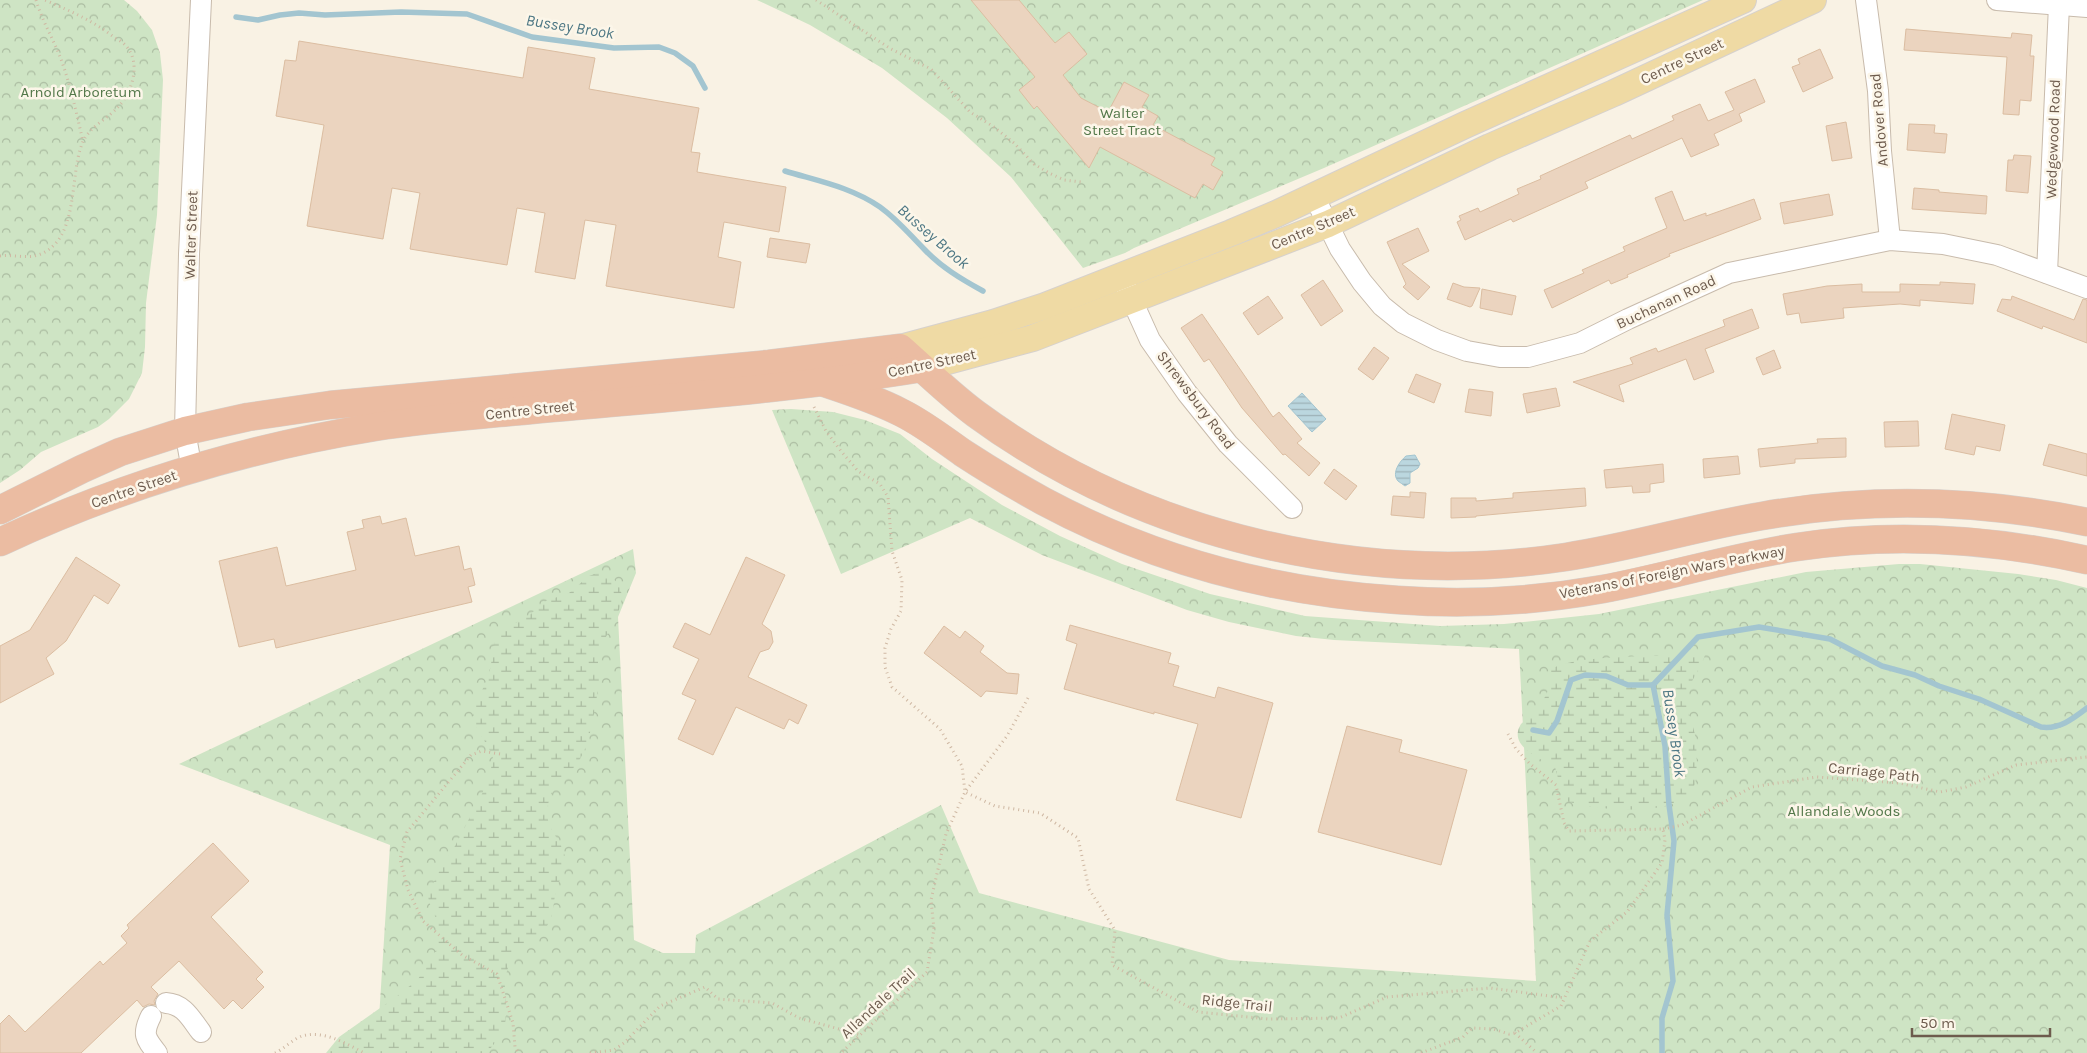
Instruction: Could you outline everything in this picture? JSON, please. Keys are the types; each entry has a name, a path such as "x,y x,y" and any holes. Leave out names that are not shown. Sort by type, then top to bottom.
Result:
{"highway":[{"name":"Centre Street","path":"0,510 107,458 185,430 248,416 323,406 753,366 900,348"},
{"path":"900,348 974,412 1057,466 1138,504 1177,519 1240,538 1337,558 1434,565 1533,561 1623,546 1760,516 1857,504 1960,504 2026,511 2087,522"},
{"name":"Centre Street","path":"0,542 91,504 192,470 279,447 382,426 818,395 922,368"},
{"name":"Veterans of Foreign Wars Parkway","path":"818,395 873,400 906,415 998,475 1072,516 1155,551 1229,574 1331,594 1434,602 1533,598 1573,594 1766,552 1834,542 1866,540 1969,541 2034,549 2087,560"},
{"path":"1623,546 1630,583"}],"main road":[{"name":"Centre Street","path":"922,368 1033,338 1328,224 1477,153 1614,93 1813,0"},
{"name":"Centre Street","path":"900,348 1000,321 1231,233 1464,125 1740,1"},
{"path":"1740,1 1748,29"},
{"path":"1464,125 1477,153"}],"street":[{"name":"Walter Street","path":"192,470 185,430 189,254 201,0"},
{"name":"Andover Road","path":"1866,0 1878,91 1881,151 1890,240"},
{"path":"1998,0 2087,6"},
{"name":"Wedgewood Road","path":"2047,273 2058,5"},
{"name":"Buchanan Road","path":"1314,196 1340,249 1362,282 1382,306 1403,323 1437,340 1467,351 1500,357 1528,357 1580,343 1729,273 1890,240 1943,244 1997,255 2087,288"},
{"name":"Shrewsbury Road","path":"1122,276 1150,340 1187,393 1228,444 1292,508"},
{"path":"166,1003 174,1003 186,1011 201,1032"},
{"path":"151,1016 145,1028 147,1040 157,1053"}],"path":[{"path":"36,0 43,23 59,54 70,88 83,141"},
{"path":"0,256 36,255 54,245 69,212 78,158 83,141 99,123 118,108 126,98 132,84 134,72 128,47 103,28 78,14 45,0"},
{"path":"816,0 892,49 931,69 970,112 994,127 1014,143 1034,164 1049,174 1064,180 1081,182"},
{"path":"818,395 826,431 858,470 880,484 888,497 892,551 902,580 901,611 891,629 885,648 885,667 892,687 940,728 962,766 965,792"},
{"name":"Allandale Trail","path":"841,1053 927,972 934,929 930,900 946,834 965,792 1007,736 1028,698"},
{"name":"Carriage Path","path":"1508,734 1516,749 1529,763 1556,785 1564,822 1569,831 1663,829 1682,826 1752,788 1817,777 1899,782 1940,792 1966,787 2016,764 2087,757"},
{"path":"500,754 482,751 471,755 407,832 400,859 408,890 424,921 462,955 497,974 513,1023 516,1047 519,1053"},
{"name":"Ridge Trail","path":"965,792 994,806 1040,813 1078,838 1089,889 1115,930 1112,965 1198,1012 1268,1018 1339,1018 1387,997 1490,988 1564,998"},
{"path":"1421,1053 1463,1037 1472,1028 1493,1029 1509,1034 1515,1033 1561,1006 1590,941 1627,912 1662,864 1665,840 1663,829"},
{"path":"590,1053 614,1050 660,1006 705,986 718,999 772,1003 799,1018 861,1035"},
{"path":"1515,1033 1537,1053"},
{"path":"275,1053 284,1049 300,1036 318,1034 333,1038 364,1053"}],"green space":[{"name":"Arnold Arboretum","path":"0,0 124,0 137,11 152,30 160,53 163,80 157,215 146,303 145,347 142,373 129,399 109,419 98,427 41,452 20,470 0,483"},
{"name":"Walter Street Tract","path":"757,0 1703,0 1324,168 1125,253 1083,268 1011,177 947,118 882,68 810,25"},
{"name":"Allandale Woods","path":"791,409 833,412 865,420 900,434 932,459 1002,505 1060,536 1122,564 1210,594 1305,616 1440,626 1504,624 1599,614 1806,572 1899,564 1920,564 2018,574 2056,580 2087,588 2087,1053 350,1053 379,1018 390,845 179,764 633,549 636,573 618,617 634,940 663,953 695,953 696,935 941,805 979,893 1229,960 1536,981 1519,649 1334,640 1296,636 1229,622 1187,610 1042,555 970,518 841,574 772,410"},
{"path":"597,573 607,573 618,584 622,597 617,616 599,654 598,664 601,675 588,741 577,764 552,793 547,810 551,827 563,848 565,856 565,865 556,890 552,914 545,929 517,954 507,971 505,978 506,1020 504,1027 487,1053 326,1053 339,1037 418,979 429,964 438,946 438,923 428,895 438,873 455,846 482,794 491,769 493,756 476,726 473,716 475,706 489,675 496,636 528,616 546,601 569,593 589,576"},
{"path":"1705,655 1689,687 1687,698 1695,735 1697,762 1696,778 1690,792 1678,801 1661,807 1640,809 1598,807 1566,801 1560,789 1555,767 1527,751 1518,739 1521,724 1533,713 1547,694 1550,670 1560,665 1591,659"}],"water":[{"path":"1302,393 1326,419 1312,432 1288,406"},
{"path":"1415,455 1420,464 1418,468 1410,473 1410,483 1405,486 1398,481 1395,474 1399,464 1406,456"}],"building":[{"path":"971,0 1019,0 1055,43 1069,32 1087,54 1063,75 1081,98 1108,112 1124,82 1149,95 1142,107 1158,116 1153,125 1215,158 1211,165 1223,172 1213,190 1203,184 1195,198 1100,147 1089,168 1037,106 1034,109 1019,90 1035,77"},
{"path":"1906,29 2011,38 2012,33 2032,35 2030,56 2034,56 2031,101 2020,100 2019,115 2003,114 2007,57 1904,50"},
{"path":"299,41 523,78 528,47 595,58 589,89 699,108 691,152 700,153 697,172 786,187 779,232 724,222 718,257 741,262 734,308 606,286 616,225 585,220 575,279 535,272 545,213 517,208 507,265 410,249 420,193 392,188 383,239 307,226 324,125 276,116 285,60 296,61"},
{"path":"1820,49 1833,78 1803,92 1792,67 1800,64 1798,59"},
{"path":"1755,79 1765,102 1739,114 1742,121 1714,134 1719,145 1691,157 1682,138 1585,182 1588,188 1513,222 1511,219 1465,240 1457,222 1461,220 1459,216 1478,208 1480,212 1519,194 1517,189 1541,179 1540,176 1630,135 1632,139 1674,120 1672,116 1700,104 1708,121 1734,110 1725,92"},
{"path":"1846,122 1852,158 1832,161 1826,126"},
{"path":"1909,124 1935,125 1934,133 1947,134 1945,153 1907,150"},
{"path":"2014,155 2031,156 2028,193 2006,191 2008,160 2013,160"},
{"path":"1914,188 1987,196 1986,214 1912,209"},
{"path":"1672,191 1684,221 1706,213 1706,216 1754,199 1761,219 1669,254 1670,256 1627,275 1628,277 1611,284 1609,280 1552,308 1544,290 1584,273 1582,270 1625,251 1623,247 1667,228 1655,198"},
{"path":"1829,194 1833,215 1784,224 1780,203"},
{"path":"1418,228 1429,251 1402,264 1430,287 1418,300 1403,287 1406,284 1387,242"},
{"path":"770,238 810,244 806,263 767,257"},
{"path":"1323,280 1343,311 1321,326 1301,295"},
{"path":"1940,282 1975,284 1973,304 1920,300 1920,306 1900,304 1843,308 1844,318 1801,323 1799,313 1787,315 1783,294 1827,286 1862,284 1862,292 1900,292 1900,284 1940,285"},
{"path":"1453,283 1464,287 1480,288 1472,306 1470,307 1447,299"},
{"path":"1482,289 1516,296 1512,315 1480,308"},
{"path":"1268,296 1283,318 1258,335 1243,313"},
{"path":"2012,296 2074,320 2083,299 2087,300 2087,343 2043,326 2042,329 1997,311 2002,299 2011,300"},
{"path":"1752,309 1759,328 1705,349 1714,372 1694,380 1686,359 1619,385 1624,402 1573,382 1633,364 1630,358 1656,348 1658,352 1725,326 1723,320"},
{"path":"1202,314 1273,417 1279,412 1302,439 1297,443 1320,463 1309,476 1285,454 1283,455 1242,408 1209,359 1204,362 1181,328"},
{"path":"1374,347 1389,358 1373,380 1358,369"},
{"path":"1774,350 1781,368 1763,375 1756,358"},
{"path":"1416,374 1441,384 1434,403 1408,392"},
{"path":"1556,388 1560,406 1527,413 1523,394"},
{"path":"1469,389 1493,392 1491,416 1465,412"},
{"path":"1952,414 2005,425 2000,451 1976,446 1974,455 1945,449"},
{"path":"1918,421 1919,446 1885,447 1884,422"},
{"path":"1846,438 1846,457 1795,459 1795,463 1760,467 1758,449 1818,443 1817,439"},
{"path":"2049,444 2087,454 2087,476 2043,465"},
{"path":"1738,456 1740,474 1704,478 1703,459"},
{"path":"1663,464 1664,482 1650,484 1650,492 1633,493 1632,486 1606,488 1604,470"},
{"path":"1334,469 1357,486 1346,500 1324,483"},
{"path":"1585,488 1586,506 1451,518 1451,498 1476,498 1476,501 1513,498 1513,493"},
{"path":"1410,492 1426,493 1424,518 1391,515 1393,496 1410,497"},
{"path":"380,516 382,524 406,518 415,556 459,546 464,570 471,568 475,585 468,587 472,602 276,648 274,639 239,647 219,561 277,547 286,586 356,570 347,532 364,528 362,520"},
{"path":"76,557 120,585 108,604 94,595 66,641 46,658 54,674 0,703 0,646 30,630"},
{"path":"746,557 785,575 762,624 771,631 773,642 769,649 760,652 748,677 807,705 798,724 789,719 784,729 736,707 713,755 678,739 696,700 682,694 699,659 673,647 685,623 710,635"},
{"path":"1070,625 1171,653 1168,663 1179,666 1173,686 1215,698 1218,687 1273,703 1241,818 1176,800 1198,724 1064,689 1077,644 1066,640"},
{"path":"944,626 960,638 965,631 984,646 980,652 1007,673 1019,674 1017,694 986,691 981,697 924,653"},
{"path":"1347,726 1402,740 1399,752 1467,770 1441,865 1318,832"},
{"path":"213,843 249,881 211,917 263,972 256,979 264,987 242,1009 233,1000 224,1009 179,961 151,987 158,994 154,1001 155,1005 149,1004 143,1007 137,1000 81,1053 0,1053 0,1024 9,1015 25,1032 100,961 103,965 127,943 121,936 129,928 127,925"}],"waterway":[{"name":"Bussey Brook","path":"236,17 258,20 299,13 325,15 401,12 467,14 532,37 614,48 659,47 675,53 693,66 705,88"},
{"name":"Bussey Brook","path":"785,171 834,185 869,200 892,217 944,267 983,291"},
{"name":"Bussey Brook","path":"1653,685 1698,637 1759,627 1830,639 1882,666 1915,675 1939,686 1979,699 2041,727 2060,725 2087,708"},
{"path":"1533,730 1549,733 1557,721 1571,680 1585,675 1606,676 1628,685 1653,685"},
{"name":"Bussey Brook","path":"1653,685 1665,746 1669,805 1674,841 1667,915 1673,981 1662,1018 1662,1053"}]}
